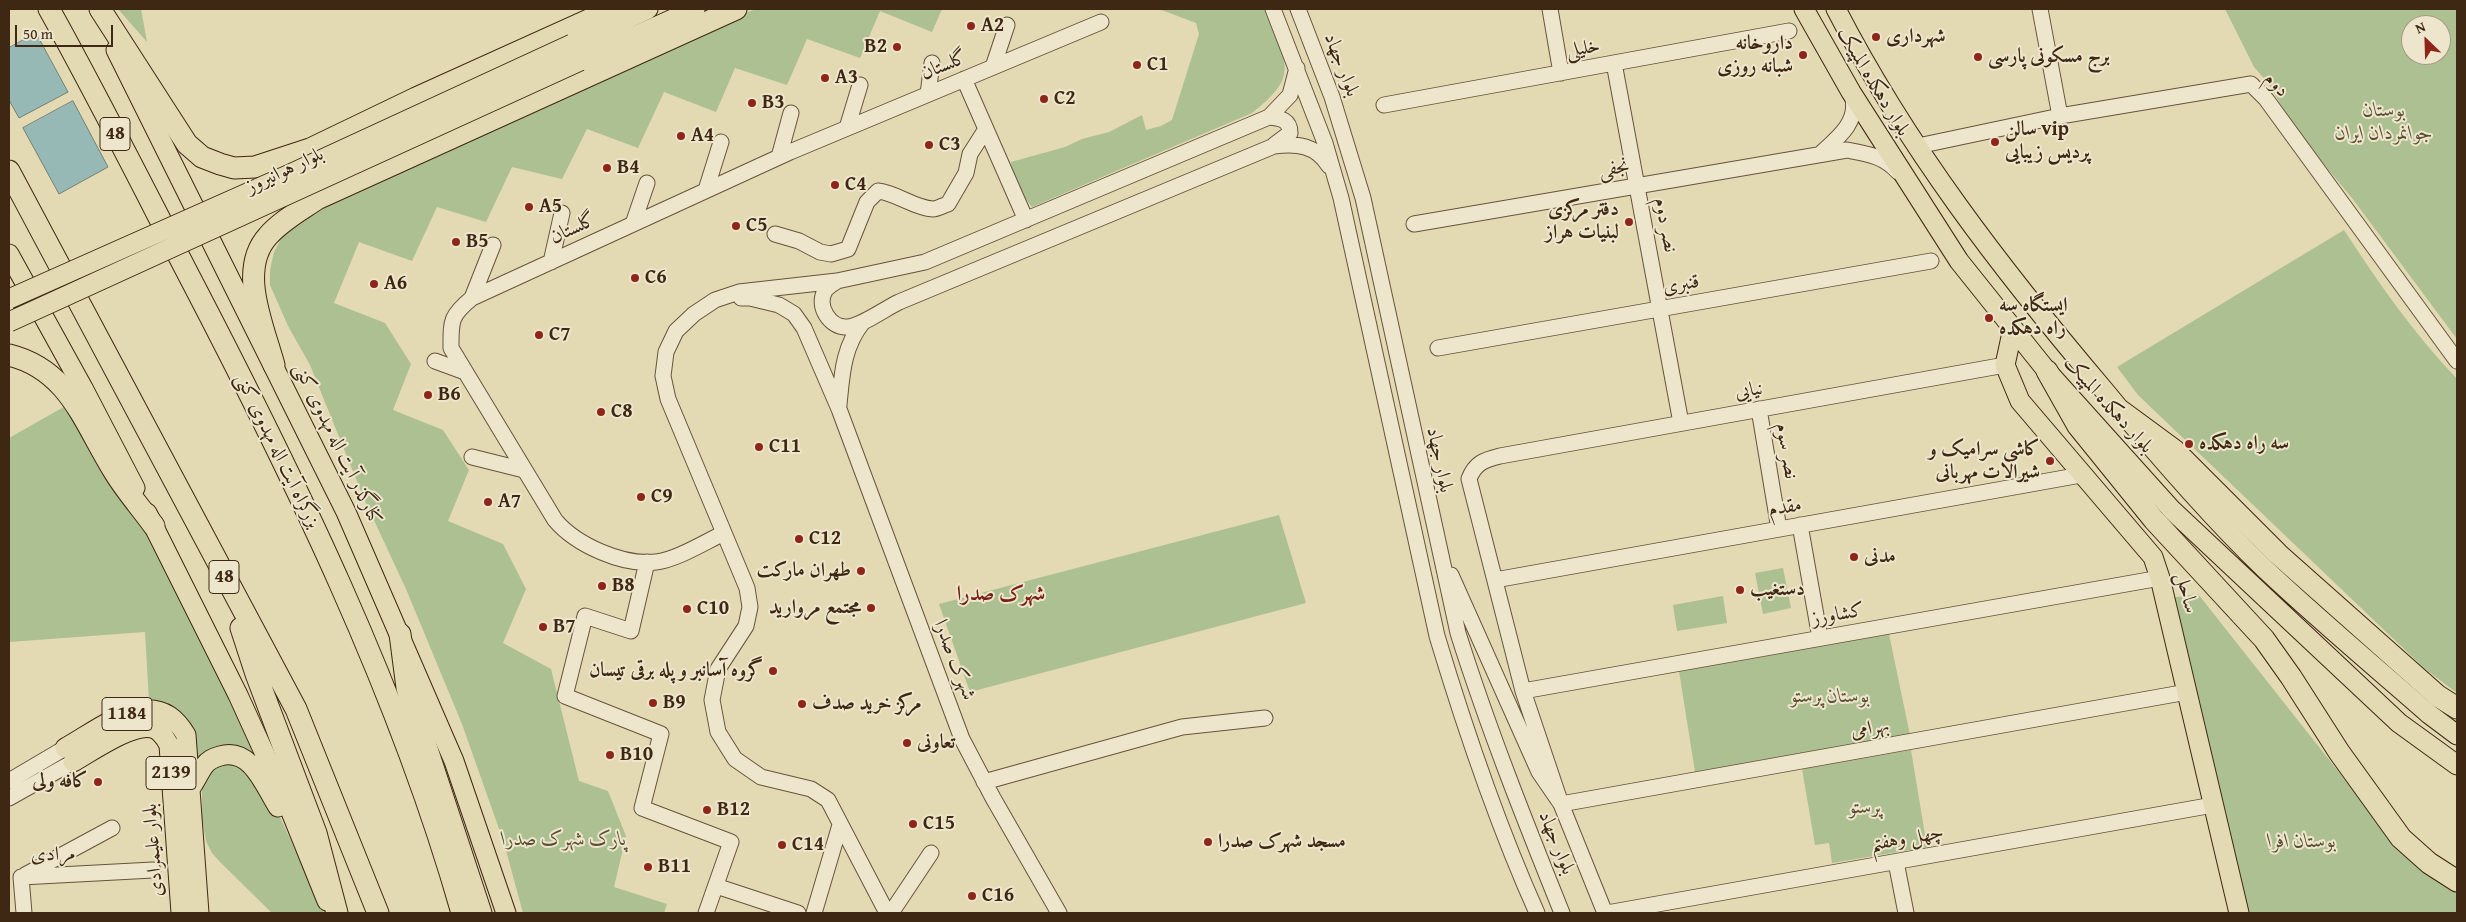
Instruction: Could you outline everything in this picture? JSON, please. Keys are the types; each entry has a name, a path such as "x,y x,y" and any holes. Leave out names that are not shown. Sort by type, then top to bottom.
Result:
{"highway":[{"name":"بزرگراه آیت اله مهدوی کنی","path":"49,9 256,403 312,523 398,720 450,871 462,913"},
{"path":"100,9 168,117 187,144 202,156 234,168 255,167 310,149"},
{"path":"613,9 416,98 259,175 249,188 255,204 262,209 271,211 283,210 317,198 736,9"},
{"name":"48","path":"9,171 230,589 296,709 378,913"},
{"path":"274,366 254,291 253,281 256,257 263,242 272,231 317,198"},
{"path":"9,354 28,360 58,380 116,475 154,526"},
{"path":"2047,371 2078,426 2154,520 2264,639 2339,752 2400,838 2429,863 2457,881"},
{"path":"2121,411 2174,450 2278,554 2438,696 2457,708"},
{"path":"230,589 256,674 316,833 337,913"},
{"path":"400,634 408,688 481,913"}],"main road":[{"name":"کنارگذر آیت اله مهدوی کنی","path":"95,9 325,467 400,634 454,761 506,913"},
{"path":"576,52 648,9"},
{"path":"576,52 696,9"},
{"name":"بلوار دهکده المپیک","path":"1804,9 1851,92 1959,261 2047,371 2172,510 2400,723 2457,765"},
{"name":"بلوار دهکده المپیک","path":"1836,9 1878,84 1983,243 2059,339 2159,456 2264,568 2429,714 2457,735"},
{"name":"بلوار هوانیروز","path":"9,299 299,170 576,52"},
{"name":"بلوار هوانیروز","path":"9,322 576,52"},
{"path":"9,254 83,388 238,695 289,807 305,851 332,913"},
{"path":"2005,365 2013,328"},
{"name":"ساحل","path":"2005,365 2020,401 2153,557 2160,578 2239,913"},
{"name":"بلوار علیمرادی","path":"69,755 133,711 151,708 163,710 172,716 186,734 199,913"},
{"name":"بلوار علیمرادی","path":"69,755 133,730 152,728 162,734 169,745 182,913"},
{"path":"190,789 204,765 212,758 225,754 245,758 252,765 305,851"}],"street":[{"name":"بلوار جهاد","path":"1274,9 1333,171 1340,198 1418,562 1436,636 1455,696 1537,913"},
{"name":"بلوار جهاد","path":"1298,9 1335,106 1363,198 1436,540 1458,633 1473,681 1526,825 1562,913"},
{"path":"1550,9 1561,73"},
{"path":"2040,9 2060,116"},
{"name":"گلستان","path":"724,533 673,557 657,562 647,562 612,556 580,543 566,533 555,520 451,348 451,329 456,311 472,298 779,157 1101,22"},
{"path":"993,67 1007,25"},
{"name":"خلیلی","path":"1384,105 1790,32"},
{"path":"928,94 932,62"},
{"name":"نصر دوم","path":"1614,63 1681,423"},
{"path":"931,853 889,913 828,800 811,790 761,777 735,759 718,732 712,700 718,669 746,626 750,607 746,588 668,399 663,376 666,352 676,330 714,300 757,290 837,281 925,262 1026,220 1269,117 1290,95 1297,68"},
{"path":"964,80 1026,220"},
{"name":"دوم","path":"1918,146 2060,116 2251,84 2266,99 2457,360"},
{"path":"847,128 860,85"},
{"path":"1820,154 1849,125 1856,106 1851,92"},
{"path":"779,157 791,113"},
{"path":"1269,117 1286,121 1290,126 1290,133 1274,146"},
{"path":"775,234 831,254 848,249 867,202 878,191 890,192 916,204 933,209 948,204 966,173 970,154 986,129"},
{"path":"706,190 721,142"},
{"path":"837,281 825,290 821,302 825,314 834,323 847,328 863,322 899,302 1274,146 1290,144 1307,147 1324,158 1333,171"},
{"name":"نجفی","path":"1414,224 1847,150 1874,155 1891,164 1906,180"},
{"path":"632,224 647,183"},
{"path":"551,262 562,213"},
{"path":"472,298 492,245"},
{"name":"قنبری","path":"1438,348 1931,260"},
{"name":"شهرک صدرا","path":"714,300 750,298 780,305 794,314 812,346 839,409 962,739 984,782 1060,913"},
{"path":"839,409 842,369 846,352 852,336 863,322"},
{"path":"435,361 465,372"},
{"name":"نیایی","path":"1561,804 1523,691 1469,479 1473,467 1486,459 1500,456 2005,365"},
{"name":"نصر سوم","path":"1759,409 1779,529"},
{"path":"472,457 524,470"},
{"name":"مقدم","path":"1496,580 2081,474"},
{"path":"1800,525 1820,638"},
{"path":"1436,540 1539,772 1561,804 1606,913"},
{"path":"647,562 631,631 584,616 565,696 661,734 642,808 731,842 706,913"},
{"name":"کشاورز","path":"1523,691 2160,578"},
{"name":"بهرامی","path":"1561,804 2187,692"},
{"path":"984,782 1182,727 1265,718"},
{"name":"1184","path":"9,781 69,755"},
{"name":"1184","path":"9,798 69,755"},
{"name":"چهل وهفتم","path":"1606,913 2213,805"},
{"path":"814,913 840,825"},
{"name":"مرادی","path":"21,877 112,828"},
{"path":"1896,862 1906,913"},
{"name":"مرادی","path":"21,877 153,870"},
{"path":"19,904 21,877"},
{"path":"716,886 798,913"},
{"path":"1523,913 1530,897"}],"green space":[{"path":"118,9 141,9 147,42"},
{"name":"پارک شهرک صدرا","path":"757,9 942,9 932,32 880,11 860,58 807,39 787,85 735,68 716,112 664,92 638,148 587,129 562,179 512,167 486,222 437,207 412,261 359,242 334,303 385,323 411,364 393,410 443,430 469,470 448,521 503,544 526,589 503,643 551,669 579,781 608,791 626,836 614,887 667,904 664,913 523,913 504,843 462,724 406,589 365,501 310,365 288,326 270,285 270,270 274,252 282,237 337,199 741,14"},
{"path":"1159,9 1264,9 1285,65 1284,76 1279,87 1252,113 1032,207 1018,186 1011,162 1109,132 1142,115 1146,130 1161,126 1172,120 1199,34 1196,23"},
{"name":"بوستان جوانمردان ایران","path":"2225,9 2457,9 2457,339 2352,198 2297,132 2268,83 2254,67"},
{"path":"2344,230 2397,307 2457,379 2457,693 2425,669 2138,395 2117,367"},
{"path":"69,404 174,581 275,793 253,758 199,766 192,731 182,713 163,703 149,701 145,632 9,642 9,438"},
{"path":"1279,515 1306,603 970,692 939,604"},
{"path":"1783,568 1791,608 1763,614 1755,573"},
{"name":"بوستان افرا","path":"2198,594 2395,843 2457,889 2457,913 2245,913 2170,598"},
{"path":"1723,596 1727,623 1677,631 1673,605"},
{"name":"بوستان پرستو","path":"1889,634 1910,735 1695,772 1679,671"},
{"name":"پرستو","path":"1911,750 1927,847 1832,863 1829,843 1815,845 1802,769"},
{"path":"223,761 247,768 280,817 324,913 272,913 212,853 206,841 202,819 202,785 217,762"}],"water":[{"path":"36,33 68,92 19,118 9,100 9,48"},
{"path":"73,101 108,167 59,194 23,128"}],"place":[{"name":"A2","path":"971,26"},
{"name":"شهرداری","path":"1876,37"},
{"name":"B2","path":"897,47"},
{"name":"داروخانه شبانه روزی","path":"1803,55"},
{"name":"برج مسکونی پارسی","path":"1978,57"},
{"name":"C1","path":"1137,65"},
{"name":"A3","path":"825,78"},
{"name":"C2","path":"1044,99"},
{"name":"B3","path":"752,103"},
{"name":"A4","path":"681,136"},
{"name":"سالن vip پردیس زیبایی","path":"1995,142"},
{"name":"C3","path":"929,145"},
{"name":"B4","path":"607,168"},
{"name":"C4","path":"835,185"},
{"name":"A5","path":"529,207"},
{"name":"دفتر مرکزی لبنیات هراز","path":"1629,222"},
{"name":"C5","path":"736,226"},
{"name":"B5","path":"456,242"},
{"name":"C6","path":"635,278"},
{"name":"A6","path":"374,284"},
{"name":"ایستگاه سه راه دهکده","path":"1989,318"},
{"name":"C7","path":"539,335"},
{"name":"B6","path":"428,395"},
{"name":"C8","path":"601,412"},
{"name":"سه راه دهکده","path":"2189,444"},
{"name":"C11","path":"759,447"},
{"name":"کاشی سرامیک و شیرالات مهربانی","path":"2050,461"},
{"name":"C9","path":"641,497"},
{"name":"A7","path":"488,502"},
{"name":"C12","path":"799,539"},
{"name":"مدنی","path":"1854,557"},
{"name":"طهران مارکت","path":"861,571"},
{"name":"B8","path":"602,586"},
{"name":"دستغیب","path":"1740,590"},
{"name":"مجتمع مروارید","path":"871,608"},
{"name":"C10","path":"687,609"},
{"name":"B7","path":"543,627"},
{"name":"گروه آسانبر و پله برقی تیسان","path":"773,671"},
{"name":"B9","path":"653,703"},
{"name":"مرکز خرید صدف","path":"802,704"},
{"name":"تعاونی","path":"907,743"},
{"name":"B10","path":"610,755"},
{"name":"کافه ولی","path":"98,782"},
{"name":"B12","path":"707,810"},
{"name":"C15","path":"913,824"},
{"name":"مسجد شهرک صدرا","path":"1208,842"},
{"name":"C14","path":"782,845"},
{"name":"B11","path":"648,867"},
{"name":"C16","path":"972,896"}],"district":[{"name":"شهرک صدرا","path":"1001,595"}]}
